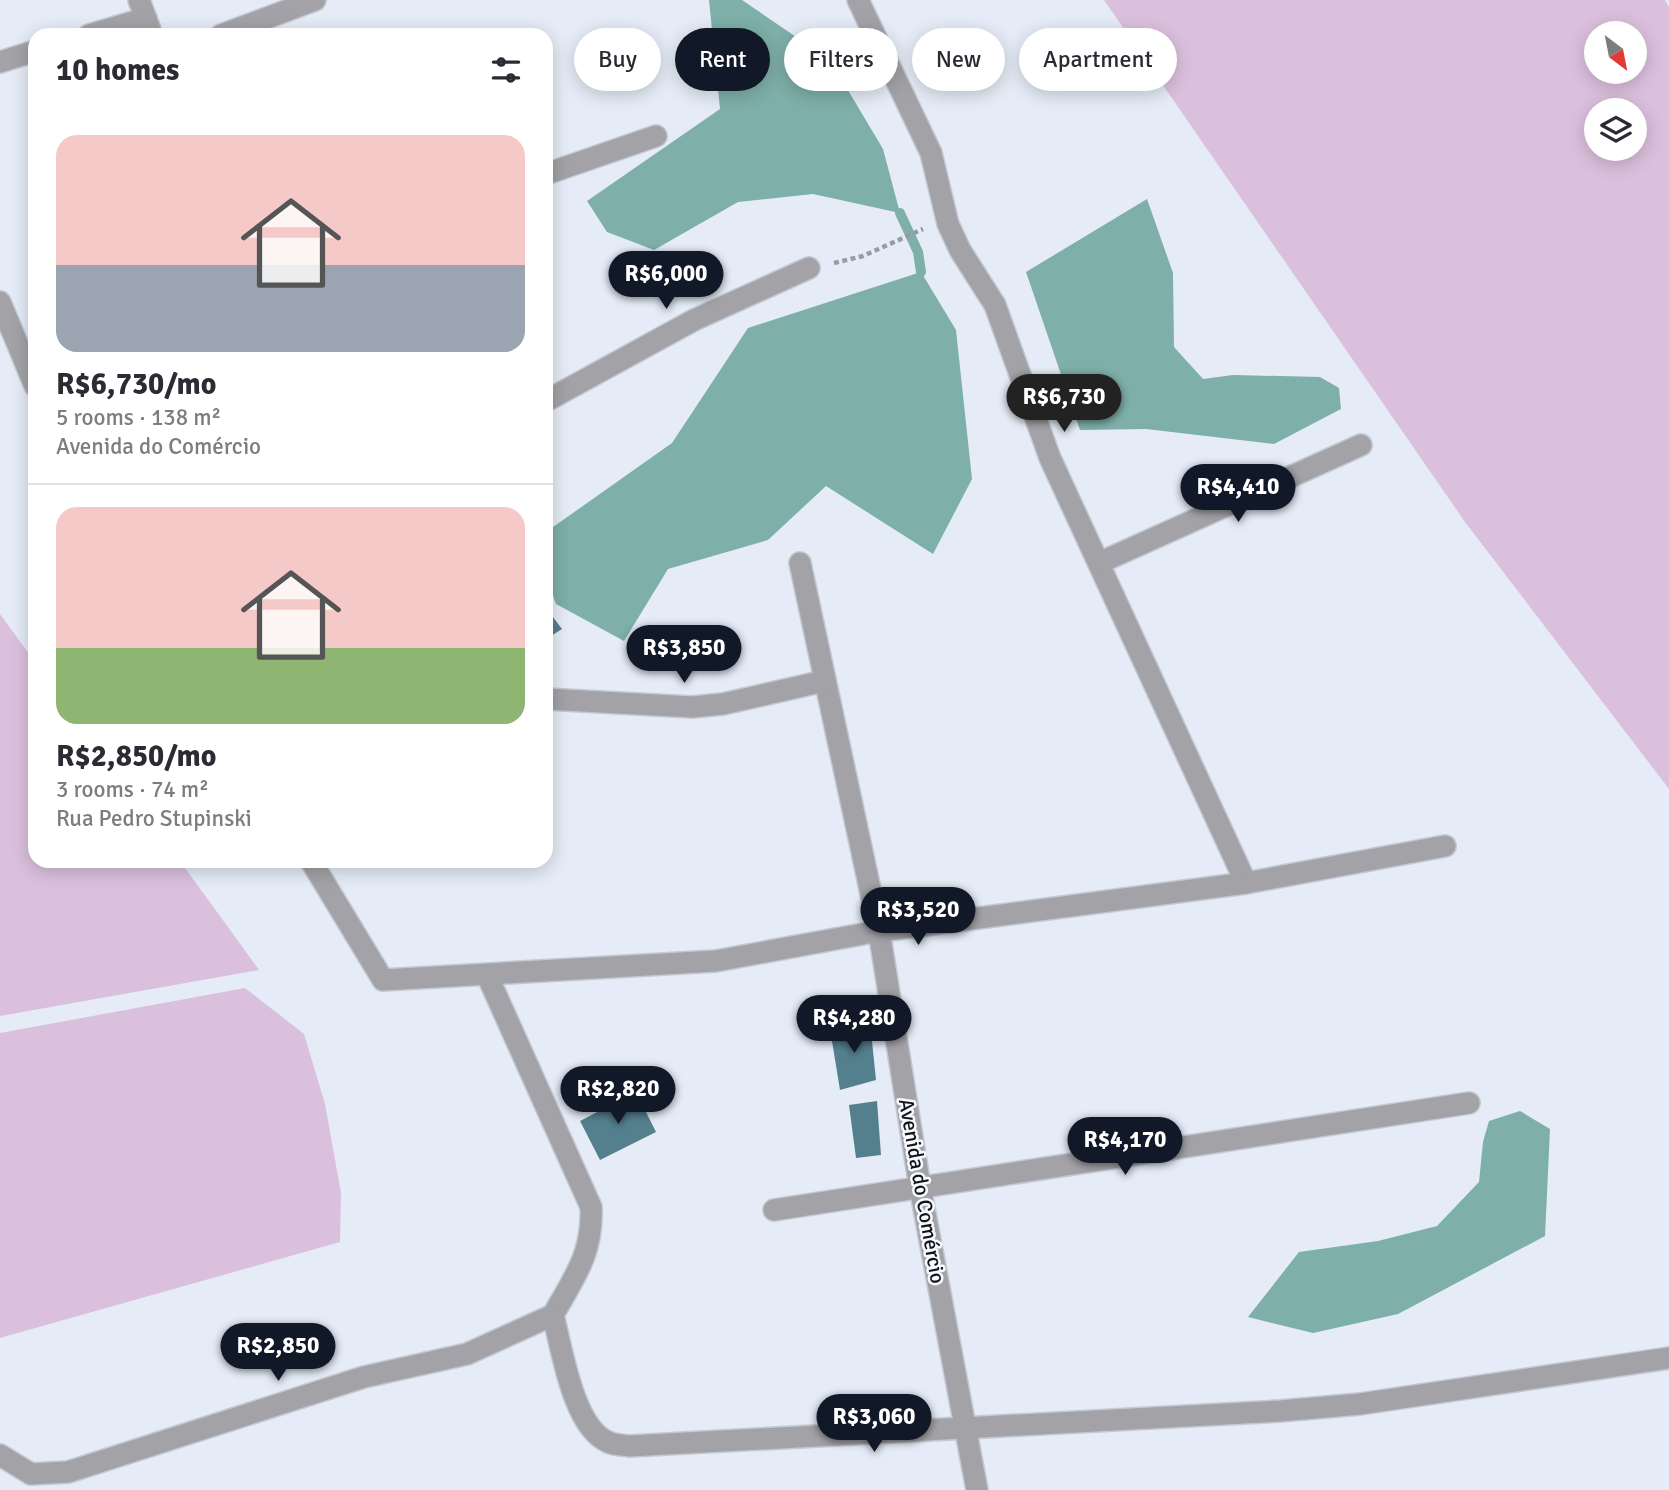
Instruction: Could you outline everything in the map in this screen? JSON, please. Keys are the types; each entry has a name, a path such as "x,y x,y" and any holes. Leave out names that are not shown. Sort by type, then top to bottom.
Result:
{"street":[{"path":"241,28 315,0"},
{"path":"858,0 931,153 948,224 960,250 995,305 1051,457 1245,883"},
{"path":"112,28 146,18"},
{"path":"0,62 28,53"},
{"path":"553,172 656,136"},
{"path":"553,397 694,320 809,268"},
{"path":"0,302 28,369"},
{"path":"1099,563 1361,445"},
{"name":"Avenida do Comércio","path":"800,563 879,931 920,1187 976,1490"},
{"path":"553,699 692,707 723,704 824,681"},
{"path":"315,868 383,980 716,961 879,931 1245,883 1445,846"},
{"path":"0,1454 31,1474 68,1472 364,1377 467,1354 554,1315 584,1259 592,1233 591,1207 488,976"},
{"path":"774,1210 1469,1103"},
{"path":"554,1315 577,1402 596,1433 609,1443 630,1446 1202,1417 1360,1404 1669,1358"}],"path":[{"path":"809,268 863,256 917,230"}],"shaded area":[{"path":"709,0 742,0 784,29 784,91 848,91 883,149 900,213 813,194 738,202 654,250 607,232 587,201 720,109 718,91 770,91 770,28 712,28"},
{"path":"1104,0 1665,0 1669,7 1669,789 1465,522 1167,91 1177,91 1177,28 1123,28"},
{"path":"1147,199 1173,273 1174,347 1203,379 1233,375 1320,377 1339,388 1341,409 1274,444 1146,429 1080,430 1026,272"},
{"path":"921,272 956,330 972,479 933,554 826,486 768,540 668,569 624,641 556,604 553,596 553,527 672,443 748,328"},
{"path":"0,614 28,652 28,868 185,868 259,970 0,1016"},
{"path":"245,988 304,1034 325,1104 341,1193 340,1242 0,1338 0,1033"},
{"path":"1520,1111 1550,1129 1545,1236 1398,1314 1313,1333 1248,1317 1299,1252 1378,1241 1437,1226 1479,1182 1483,1142 1489,1121"}],"building":[{"path":"553,617 562,629 553,635"},
{"path":"870,1022 876,1080 840,1090 830,1029"},
{"path":"636,1092 656,1132 600,1160 580,1121"},
{"path":"877,1101 881,1155 856,1158 849,1105"}],"waterway":[{"path":"900,213 918,252 921,272"}]}
